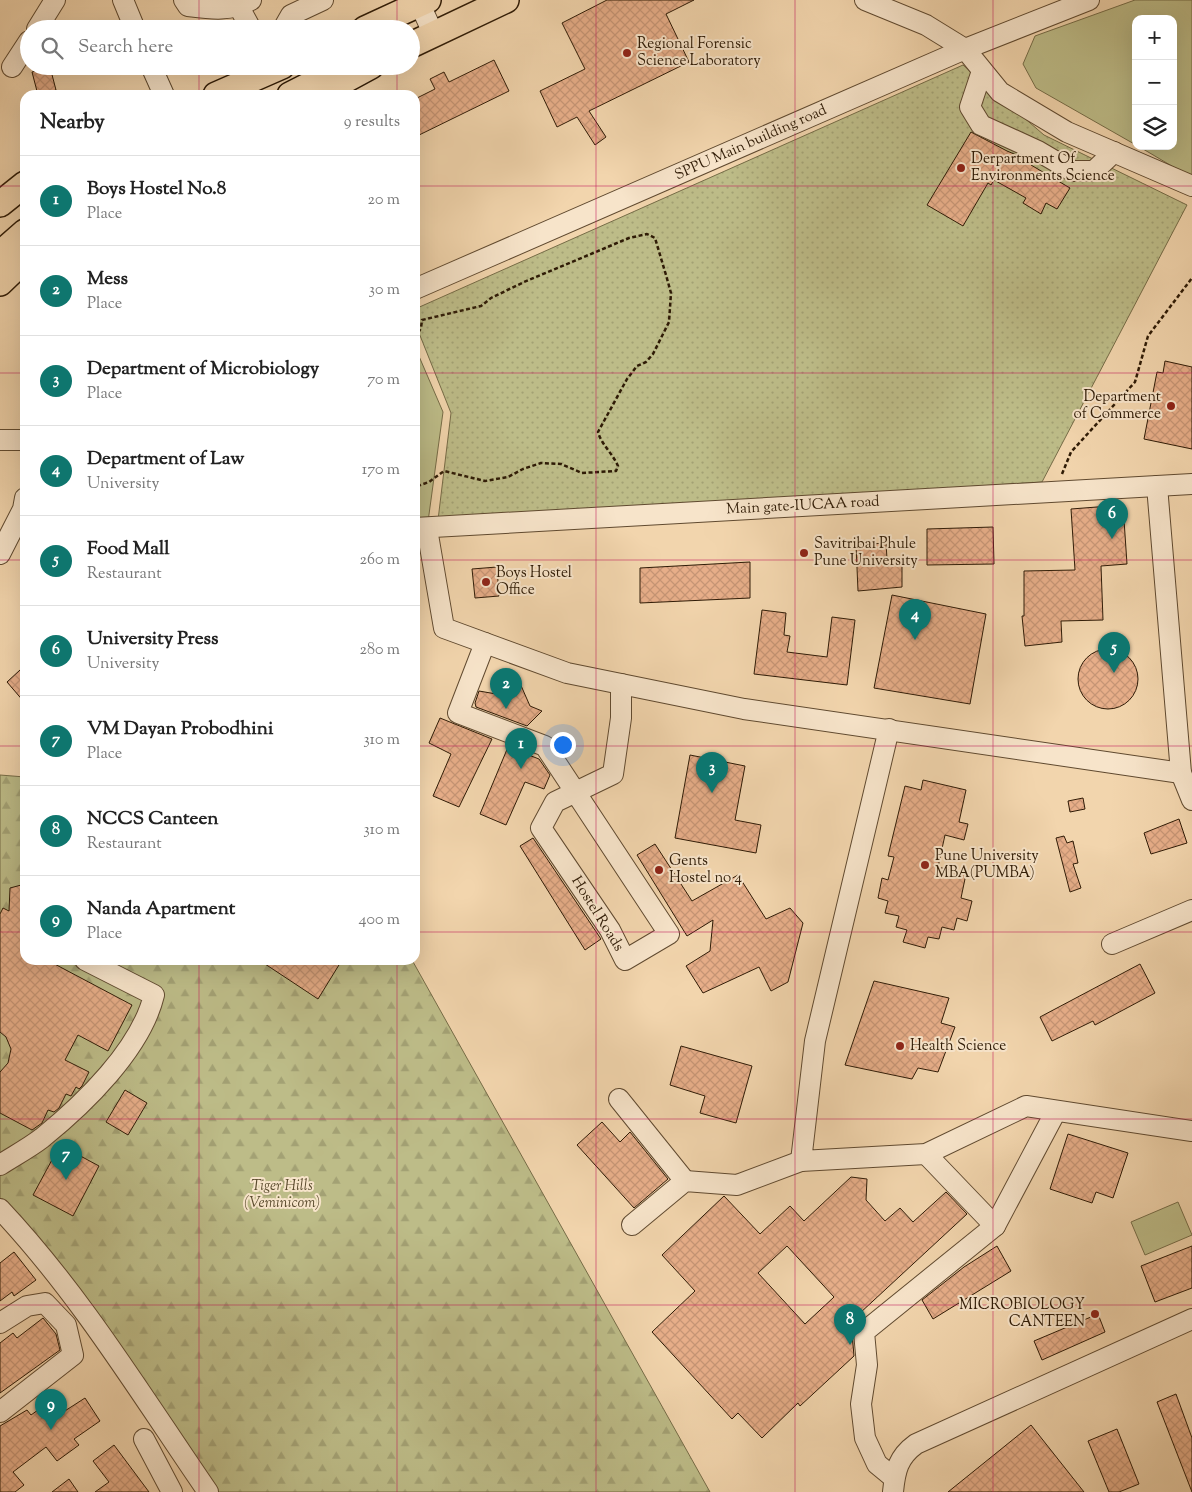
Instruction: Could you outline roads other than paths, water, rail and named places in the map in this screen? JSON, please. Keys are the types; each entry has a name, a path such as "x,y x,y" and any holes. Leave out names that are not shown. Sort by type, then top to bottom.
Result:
{"main road":[{"path":"420,40 506,0"},
{"path":"383,20 422,1"},
{"path":"227,90 262,75"},
{"path":"309,90 333,75"},
{"path":"311,90 349,75"},
{"path":"0,204 20,188"},
{"path":"0,254 20,236"},
{"path":"0,283 20,264"}],"street":[{"path":"43,20 56,0"},
{"path":"123,0 131,20"},
{"path":"184,0 188,6 217,10 245,3 249,20"},
{"path":"288,20 291,15 323,0"},
{"path":"865,0 926,25 965,49 1000,92 1067,132 1192,186"},
{"name":"SPPU Main building road","path":"420,287 965,49 1089,0"},
{"path":"420,27 422,1"},
{"path":"12,67 20,55"},
{"path":"982,71 970,107 981,125 1038,151 1072,171 1094,171 1114,152"},
{"path":"155,75 162,90"},
{"path":"0,440 20,440"},
{"name":"Main gate-IUCAA road","path":"421,529 1192,484"},
{"path":"1157,486 1181,773 1192,800"},
{"path":"0,554 20,515"},
{"path":"421,529 444,628 567,673 744,709 1181,773"},
{"name":"Hostel Roads","path":"485,643 458,713 545,746 576,791 669,934 626,960 610,930 540,828 555,802 576,791"},
{"path":"576,791 613,774 621,718 621,684"},
{"path":"801,1161 815,1041 889,729"},
{"path":"1112,944 1192,910"},
{"path":"0,1165 41,1138 96,1088 127,1050 151,1008 154,995 95,965"},
{"path":"619,1098 685,1181"},
{"path":"632,1226 685,1181 737,1185 801,1161 926,1154 1026,1106 1192,1131"},
{"path":"893,1485 877,1464 865,1438 861,1404 866,1365 864,1332 995,1226 1056,1111"},
{"path":"926,1154 995,1226"},
{"path":"0,1209 28,1239 93,1323 208,1492"},
{"path":"0,1323 27,1306 45,1303 66,1324 73,1355 0,1412"},
{"path":"893,1485 901,1456 916,1444 1192,1319"},
{"path":"144,1439 172,1492"}],"place":[{"name":"Regional Forensic Science Laboratory","path":"627,53"},
{"name":"Derpartment Of Environments Science","path":"961,168"},
{"name":"Department of Commerce","path":"1171,406"},
{"name":"University Press","path":"1112,539"},
{"name":"Savitribai Phule Pune University","path":"804,553"},
{"name":"Boys Hostel Office","path":"486,582"},
{"name":"Department of Law","path":"915,640"},
{"name":"Food Mall","path":"1114,673"},
{"name":"Mess","path":"506,709"},
{"name":"Boys Hostel No.8","path":"521,769"},
{"name":"Department of Microbiology","path":"712,793"},
{"name":"Pune University MBA(PUMBA)","path":"925,865"},
{"name":"Gents Hostel no 4","path":"659,870"},
{"name":"Health Science","path":"900,1046"},
{"name":"VM Dayan Probodhini","path":"66,1180"},
{"name":"MICROBIOLOGY CANTEEN","path":"1095,1314"},
{"name":"NCCS Canteen","path":"850,1345"},
{"name":"Nanda Apartment","path":"51,1430"}],"park label":[{"name":"Tiger Hills (Veminicom)","path":"282,1194"}]}
